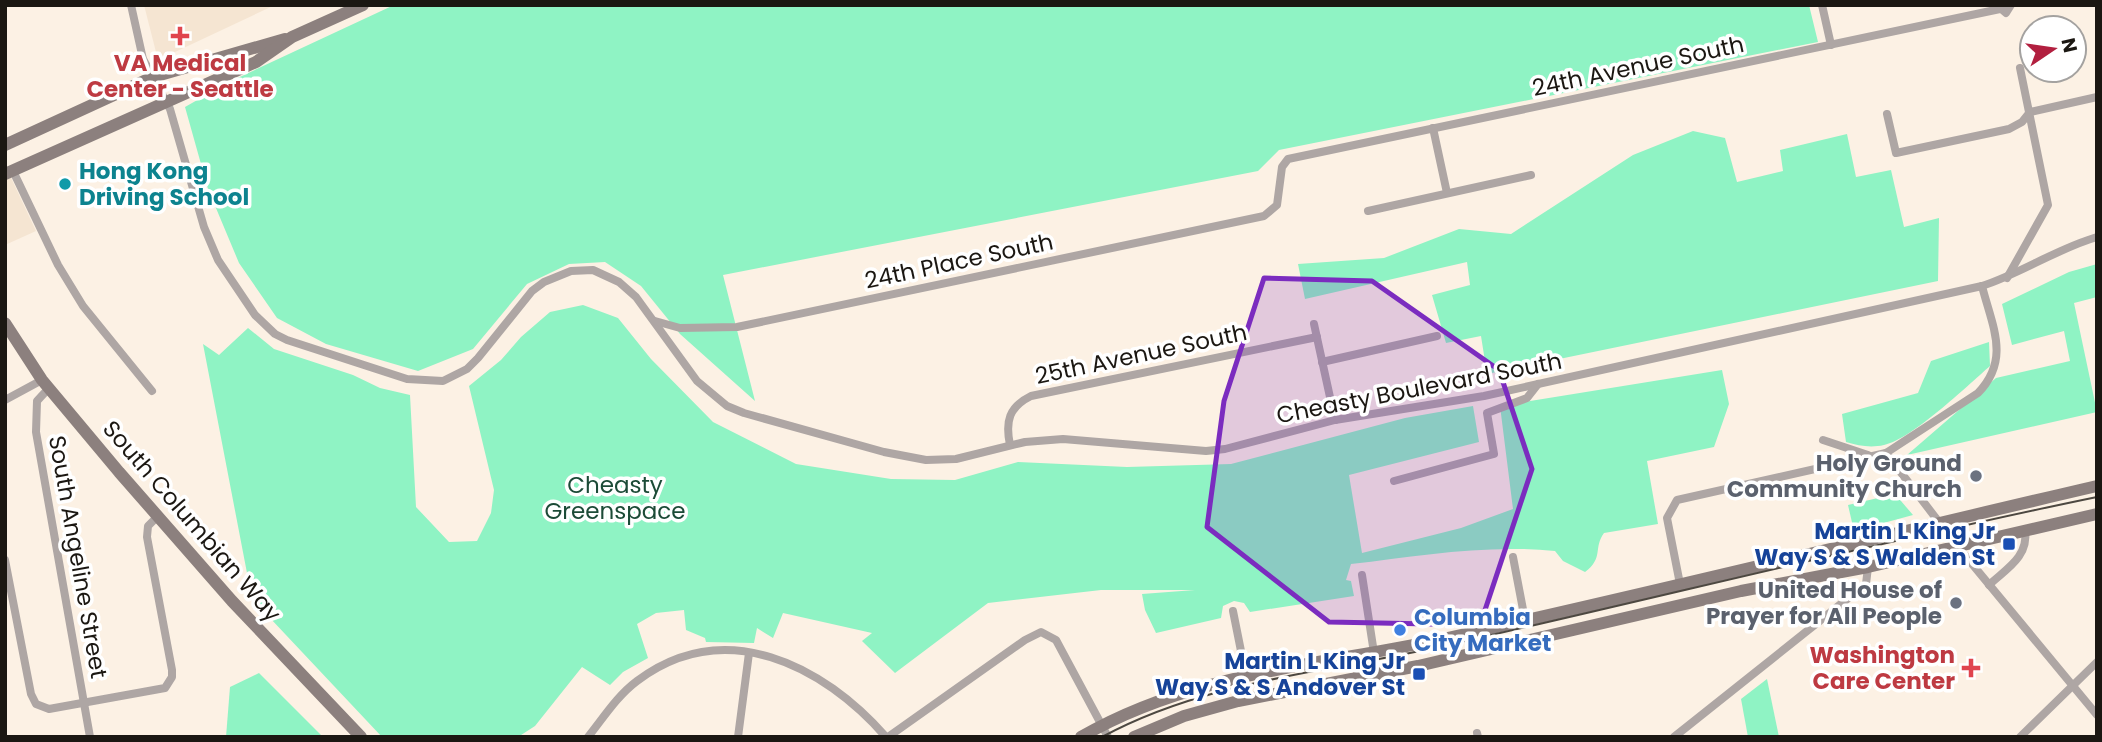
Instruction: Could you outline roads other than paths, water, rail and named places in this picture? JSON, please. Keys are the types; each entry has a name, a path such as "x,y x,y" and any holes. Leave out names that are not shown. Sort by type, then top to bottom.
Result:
{"main road":[{"path":"5,145 153,77 292,37 363,5"},
{"path":"9,172 256,62 292,37"},
{"name":"South Columbian Way","path":"5,323 46,384 158,516 232,601 361,737"},
{"path":"1081,737 1105,731 1145,704 1188,689 1525,620 2097,486"},
{"path":"1134,737 1184,716 1228,704 1418,666 1741,591 1868,567 2097,514"}],"street":[{"name":"Cheasty Boulevard South","path":"131,5 142,59 167,102 204,227 218,260 255,315 275,334 407,379 443,381 467,369 478,358 532,291 555,276 581,269 593,270 619,282 655,321 697,381 727,406 884,452 926,460 956,459 1010,445 1079,439 1206,451 1251,443 1335,420 1538,384 1982,286 2007,278 2057,251 2097,237"},
{"path":"1822,5 1831,46"},
{"name":"24th Avenue South","path":"1270,213 1277,205 1284,162 1433,128 1831,46 1999,7 2006,13 2013,5"},
{"path":"2007,278 2048,205 2024,84"},
{"path":"1887,114 1896,153 2009,129 2022,122 2030,112 2097,97"},
{"path":"1433,128 1447,193"},
{"path":"9,172 83,306 152,391"},
{"path":"1368,211 1531,175"},
{"name":"24th Place South","path":"655,321 680,328 737,327 1270,213"},
{"path":"1680,584 1667,518 1672,505 1685,496 1886,453 1978,393 1989,382 1998,356 1982,286"},
{"path":"1314,324 1335,420"},
{"name":"25th Avenue South","path":"1010,445 1007,421 1010,413 1031,396 1317,337"},
{"path":"1322,362 1437,337"},
{"path":"5,400 46,384"},
{"name":"South Angeline Street","path":"46,384 37,401 36,432 90,737"},
{"path":"1394,481 1494,454 1487,413 1527,398 1538,384"},
{"path":"1823,440 1871,456"},
{"path":"1886,453 1958,547 2097,715"},
{"path":"5,560 31,694 40,707 84,703 165,688 169,684 172,670 147,537 148,526 158,516"},
{"path":"1989,585 2023,553 2026,545 2025,530"},
{"path":"1513,557 1525,620"},
{"path":"1674,737 1866,584 1868,567"},
{"path":"1362,575 1374,653"},
{"path":"1234,611 1246,676"},
{"path":"589,737 627,689 658,668 706,653 749,653 784,661 813,673 851,700 887,737 1025,640 1041,632 1056,640 1105,731"},
{"path":"738,737 749,653"},
{"path":"2020,737 2097,662"}],"tram line":[{"path":"1102,737 1184,702 1226,690 1443,646 2097,497"}],"place":[{"name":"VA Medical Center - Seattle","path":"180,36"},
{"name":"Hong Kong Driving School","path":"65,184"},
{"name":"Holy Ground Community Church","path":"1976,476"},
{"name":"Martin L King Jr Way S & S Walden St","path":"2009,544"},
{"name":"United House of Prayer for All People","path":"1956,603"},
{"name":"Columbia City Market","path":"1400,630"},
{"name":"Washington Care Center","path":"1971,668"},
{"name":"Martin L King Jr Way S & S Andover St","path":"1419,674"}],"park label":[{"name":"Cheasty Greenspace","path":"615,498"}]}
